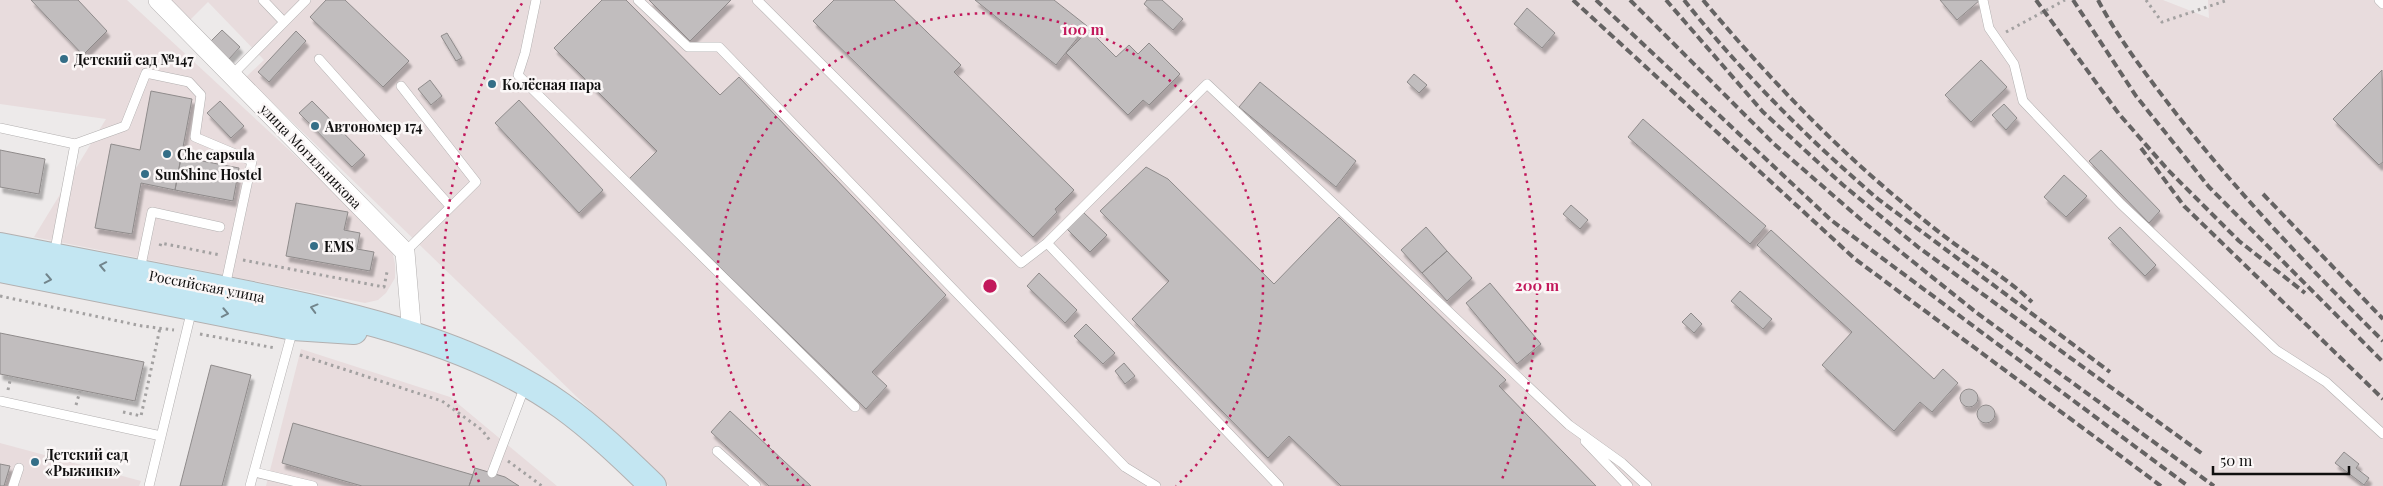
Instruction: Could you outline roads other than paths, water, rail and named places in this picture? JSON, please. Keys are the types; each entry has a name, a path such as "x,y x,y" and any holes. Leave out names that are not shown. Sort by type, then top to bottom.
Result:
{"main road":[{"name":"Российская улица","path":"0,246 299,304 412,335 478,360 526,383 563,406 652,486"},
{"name":"Российская улица","path":"0,269 293,327 412,335"}],"street":[{"name":"улица Могильникова","path":"158,0 405,252"},
{"path":"405,252 412,335"}],"lane":[{"path":"263,0 284,22"},
{"path":"232,75 306,0"},
{"path":"536,0 525,53 518,74 855,407"},
{"path":"638,0 688,47 719,47 1125,467 1156,486"},
{"path":"757,0 1021,263 1047,243 1207,84 1338,205 1569,425 1628,486"},
{"path":"1983,0 1989,28 2014,64 2023,101 2121,204 2276,350 2326,382 2383,434"},
{"path":"2379,0 2383,4"},
{"path":"319,59 450,206"},
{"path":"0,128 75,144 125,126 146,73 189,82 201,95 195,137 252,161 225,290"},
{"path":"401,86 476,182 405,252"},
{"path":"54,256 75,144"},
{"path":"139,273 152,212 220,227"},
{"path":"1047,243 1279,486"},
{"path":"149,486 192,307"},
{"path":"250,486 293,327"},
{"path":"492,473 526,383"},
{"path":"0,401 162,436"},
{"path":"1569,425 1622,463 1647,486"},
{"path":"717,451 756,486"},
{"path":"13,486 19,468"},
{"path":"254,472 313,486"}],"railway":[{"path":"1573,0 1855,259 2161,486"},
{"path":"1596,0 1831,220 2188,486"},
{"path":"1630,0 1773,143 1866,224 1977,313 2214,486"},
{"path":"1666,0 1763,112 1843,185 1918,247 2204,455"},
{"path":"1684,0 1776,104 1826,153 1878,199 2110,372"},
{"path":"1703,0 1801,109 1880,184 1934,228 2006,280 2032,302"},
{"path":"2036,0 2119,114 2168,170 2239,241 2305,293"},
{"path":"2073,0 2136,96 2209,187 2383,362"},
{"path":"2098,0 2123,42 2195,138 2246,198 2327,285 2383,341"},
{"path":"2141,148 2184,206 2383,399"},
{"path":"2263,194 2383,319"}],"place":[{"name":"Детский сад №147","path":"64,59"},
{"name":"Колёсная пара","path":"492,84"},
{"name":"Автономер 174","path":"315,126"},
{"name":"Che capsula","path":"167,154"},
{"name":"SunShine Hostel","path":"145,174"},
{"name":"EMS","path":"314,246"},
{"name":"Детский сад «Рыжики»","path":"35,462"}]}
